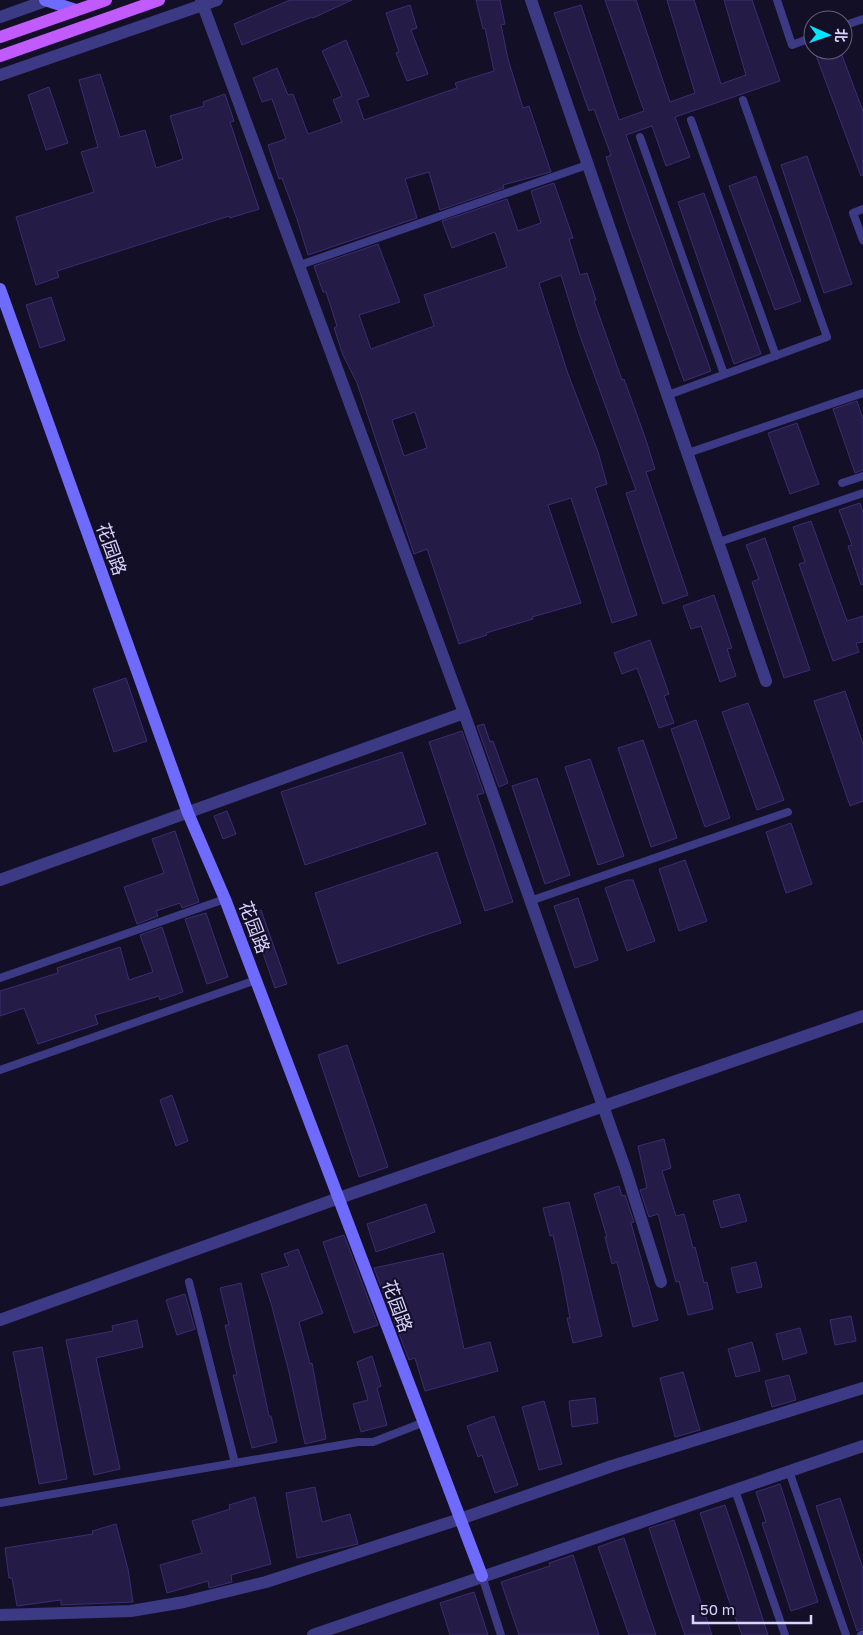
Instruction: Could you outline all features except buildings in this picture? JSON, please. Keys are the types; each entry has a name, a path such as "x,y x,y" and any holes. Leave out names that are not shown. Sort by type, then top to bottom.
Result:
{"main road":[{"path":"0,37 106,0"},
{"path":"0,56 159,0"}],"street":[{"path":"0,17 46,0 76,10"},
{"path":"0,76 202,2 217,0"},
{"path":"531,0 766,681"},
{"path":"202,2 464,713 603,1106 661,1282"},
{"name":"花园路","path":"0,289 188,813 225,899 422,1423 482,1576"},
{"path":"0,880 464,713"},
{"path":"0,1320 339,1198 863,1016"},
{"path":"0,1615 131,1611 184,1602 266,1582 460,1520 612,1466 863,1388"},
{"path":"312,1635 863,1446"}],"lane":[{"path":"776,0 792,45 803,41"},
{"path":"668,395 827,337 743,100"},
{"path":"691,120 776,356"},
{"path":"640,137 724,374"},
{"path":"300,265 587,165"},
{"path":"863,209 853,213 863,240"},
{"path":"688,453 863,393"},
{"path":"842,483 863,476"},
{"path":"719,542 863,493"},
{"path":"530,901 788,812"},
{"path":"0,978 225,899"},
{"path":"0,1070 256,980"},
{"path":"190,1282 235,1463"},
{"path":"0,1503 358,1442 373,1442 422,1423"},
{"path":"789,1471 846,1635"},
{"path":"734,1490 785,1635"},
{"path":"482,1576 502,1635"}]}
